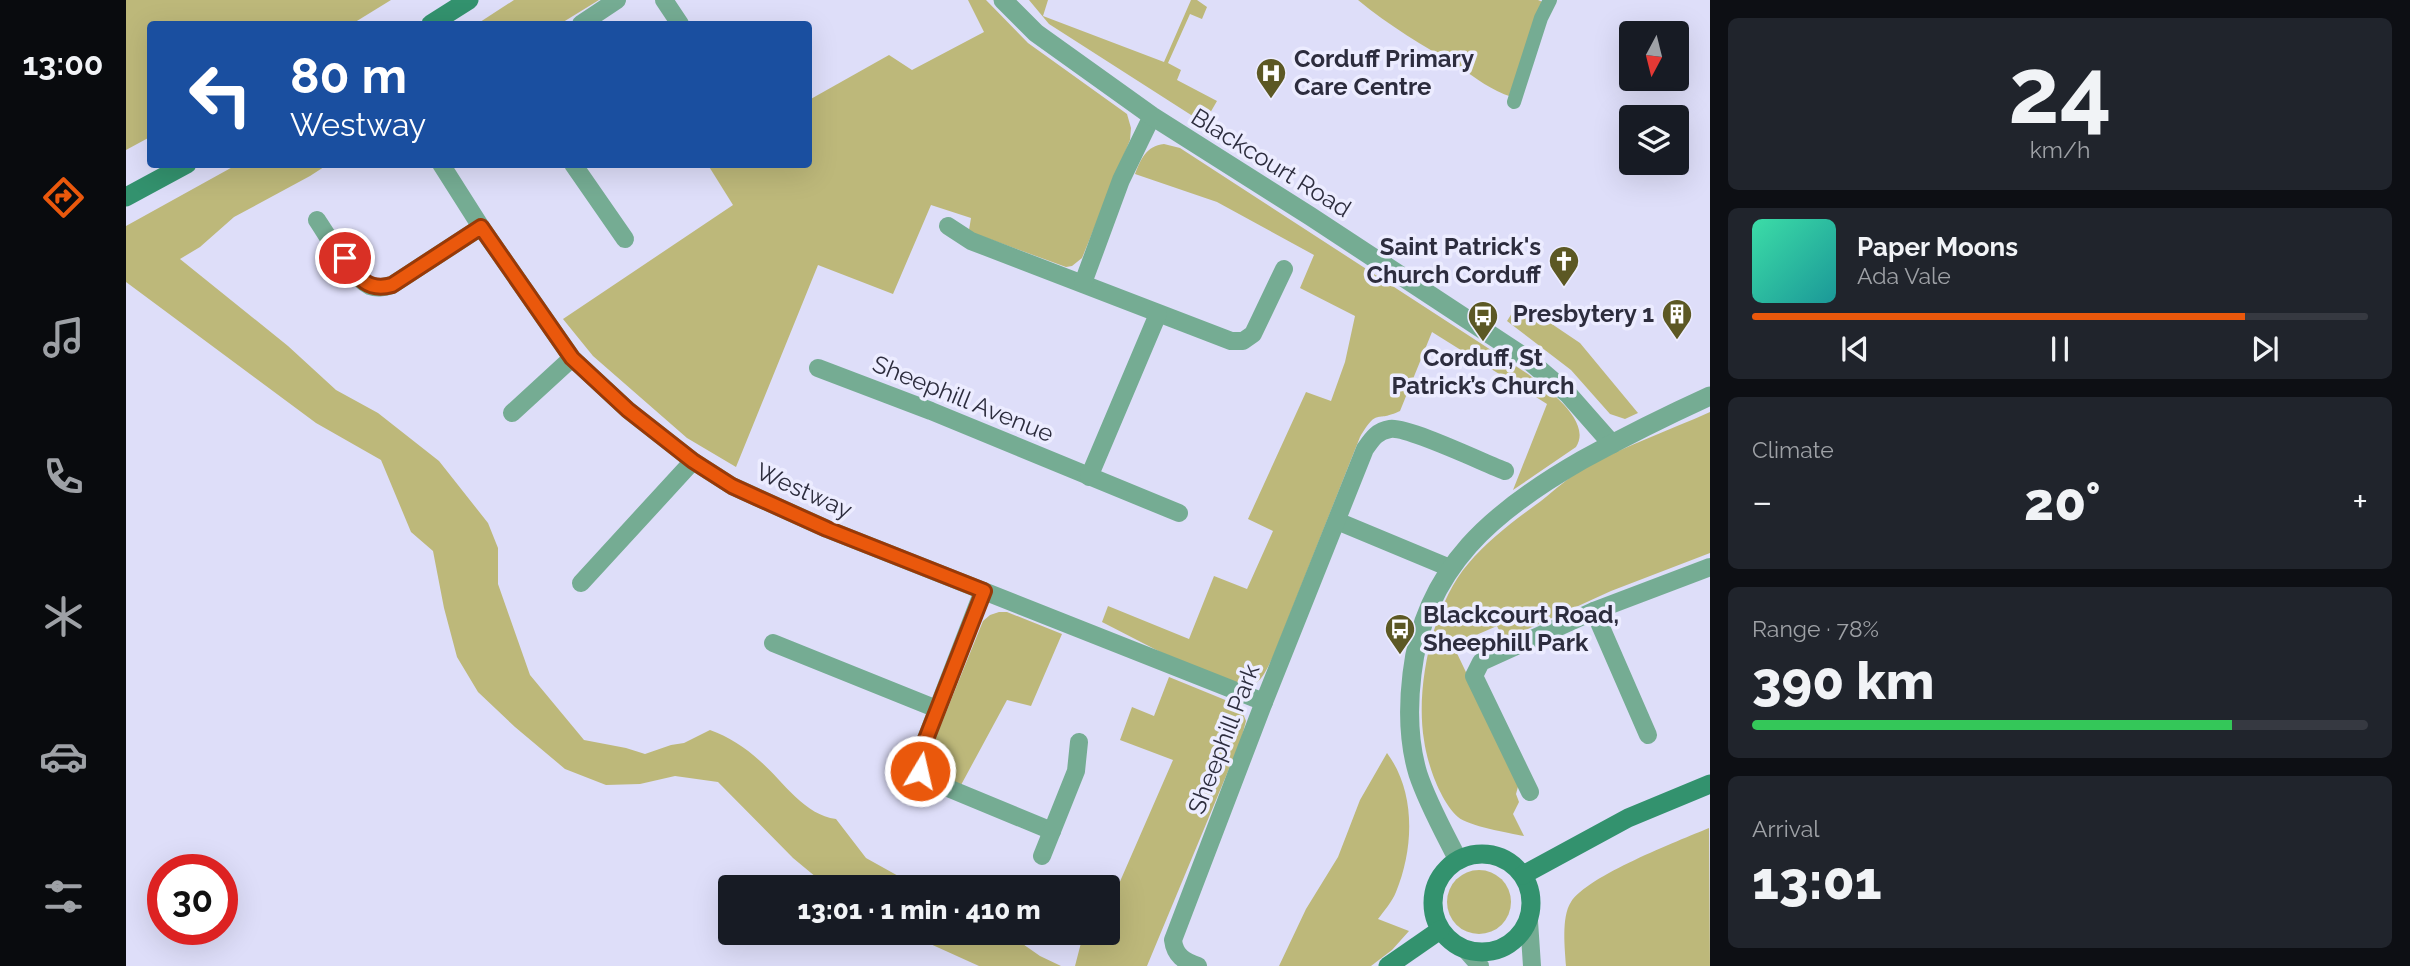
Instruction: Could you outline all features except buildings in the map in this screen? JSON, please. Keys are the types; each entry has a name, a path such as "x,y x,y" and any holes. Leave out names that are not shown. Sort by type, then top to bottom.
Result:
{"main road":[{"path":"436,21 469,0"},
{"path":"126,197 180,168"},
{"path":"1522,874 1628,818 1710,784"},
{"path":"1477,854 1495,855 1510,862 1522,874 1531,897 1529,921 1521,934 1503,948 1481,953 1466,950 1451,942 1440,930 1434,915 1433,898 1437,882 1447,868 1458,860 1477,854"},
{"path":"1388,966 1440,930"}],"street":[{"path":"586,21 617,0"},
{"path":"664,0 678,21"},
{"name":"Blackcourt Road","path":"1003,0 1036,33 1152,116 1526,358 1568,394 1612,444"},
{"path":"1514,102 1541,18 1550,0"},
{"path":"1083,283 1121,180 1152,116"},
{"name":"Westway","path":"444,168 572,358 628,410 693,461 732,486 815,523 1264,702"},
{"path":"576,168 625,239"},
{"path":"317,220 359,277 371,286 382,288 392,285 481,227"},
{"path":"948,226 971,241 1226,339 1243,341 1253,334 1284,269"},
{"path":"1088,477 1158,314"},
{"path":"512,413 572,358"},
{"name":"Sheephill Avenue","path":"818,368 931,411 1179,513"},
{"path":"1458,860 1418,773 1409,710 1413,662 1420,633 1434,597 1450,568 1471,541 1513,504 1541,484 1612,444 1710,396"},
{"name":"Sheephill Park","path":"1198,966 1178,955 1173,940 1365,449 1373,437 1387,429 1403,430 1504,471"},
{"path":"581,583 693,461"},
{"path":"1337,521 1450,568"},
{"path":"1530,792 1474,676 1481,662 1594,611 1710,566"},
{"path":"984,591 919,757 920,771 931,780 1052,831"},
{"path":"1594,611 1648,735"},
{"path":"773,643 937,709"},
{"path":"1042,856 1076,771 1079,742"},
{"path":"1529,921 1532,966"},
{"path":"1466,950 1480,966"}],"shaded area":[{"path":"126,0 391,0 357,21 147,21 147,139 126,150"},
{"path":"514,0 599,0 565,21 482,21"},
{"path":"968,0 986,0 1028,43 1127,114 1131,128 1130,140 1082,258 1072,266 1066,267 973,233 969,230 971,218 931,205 893,294 818,265 736,467 687,438 593,356 563,319 733,205 710,168 812,168 812,98 889,55 912,70 984,32"},
{"path":"1029,0 1048,0 1043,16 1164,62 1191,0 1197,0 1207,7 1202,19 1190,14 1168,63 1181,70 1177,80 1217,101 1206,120 1202,122 1049,24"},
{"path":"1358,0 1538,0 1545,3 1512,97 1491,88 1407,35"},
{"path":"1164,144 1180,148 1528,374 1565,406 1573,416 1580,437 1576,447 1513,490 1547,404 1432,332 1400,411 1377,417 1360,437 1273,657 1262,676 1255,683 1245,686 1172,658 1102,622 1108,606 1189,639 1214,576 1247,589 1273,531 1248,519 1306,392 1331,401 1345,362 1355,316 1300,288 1314,255 1217,202 1135,174 1148,150"},
{"path":"231,168 322,168 234,217 200,247 180,259 288,346 336,390 378,413 439,461 488,523 498,548 498,584 530,675 584,740 645,754 684,743 710,730 717,733 754,756 804,804 824,816 836,819 866,858 896,875 814,875 793,858 718,782 675,776 640,784 606,785 565,769 478,692 457,657 433,551 411,532 381,460 316,423 126,282 126,226"},
{"path":"1519,302 1580,343 1638,413 1625,419 1610,414 1571,370 1507,321"},
{"path":"1710,412 1710,553 1611,591 1504,640 1497,626 1453,645 1519,783 1516,794 1519,802 1513,814 1524,836 1489,829 1458,817 1451,810 1435,781 1426,749 1422,719 1422,696 1430,647 1436,623 1456,581 1493,538 1588,466"},
{"path":"999,612 1007,612 1062,634 1031,706 1007,700 961,785 936,770 930,752 983,621"},
{"path":"1169,677 1240,706 1246,721 1241,740 1147,966 1075,966 1080,945 1120,945 1120,881 1173,760 1120,740 1132,707 1154,716"},
{"path":"1387,753 1403,785 1409,839 1396,892 1378,919 1409,931 1392,950 1371,966 1279,966 1306,909 1338,857 1360,800"},
{"path":"1709,828 1710,966 1566,966 1566,916 1571,902 1580,892 1634,860"},
{"path":"1479,870 1491,872 1502,879 1509,890 1509,914 1502,925 1491,932 1479,934 1467,932 1456,925 1449,914 1447,902 1449,890 1456,879 1467,872"},
{"path":"933,945 1024,945 1061,966 979,966"}],"place":[{"name":"Corduff Primary Care Centre","path":"1271,100"},
{"name":"Saint Patrick's Church Corduff","path":"1564,288"},
{"name":"Presbytery 1","path":"1677,341"},
{"name":"Corduff, St Patrick’s Church","path":"1483,343"},
{"name":"Blackcourt Road, Sheephill Park","path":"1400,656"}],"route":[{"path":"345,258 359,277 371,286 382,288 392,285 481,227 572,358 628,410 693,461 732,486 827,529 984,591 919,757 920,771"}]}
